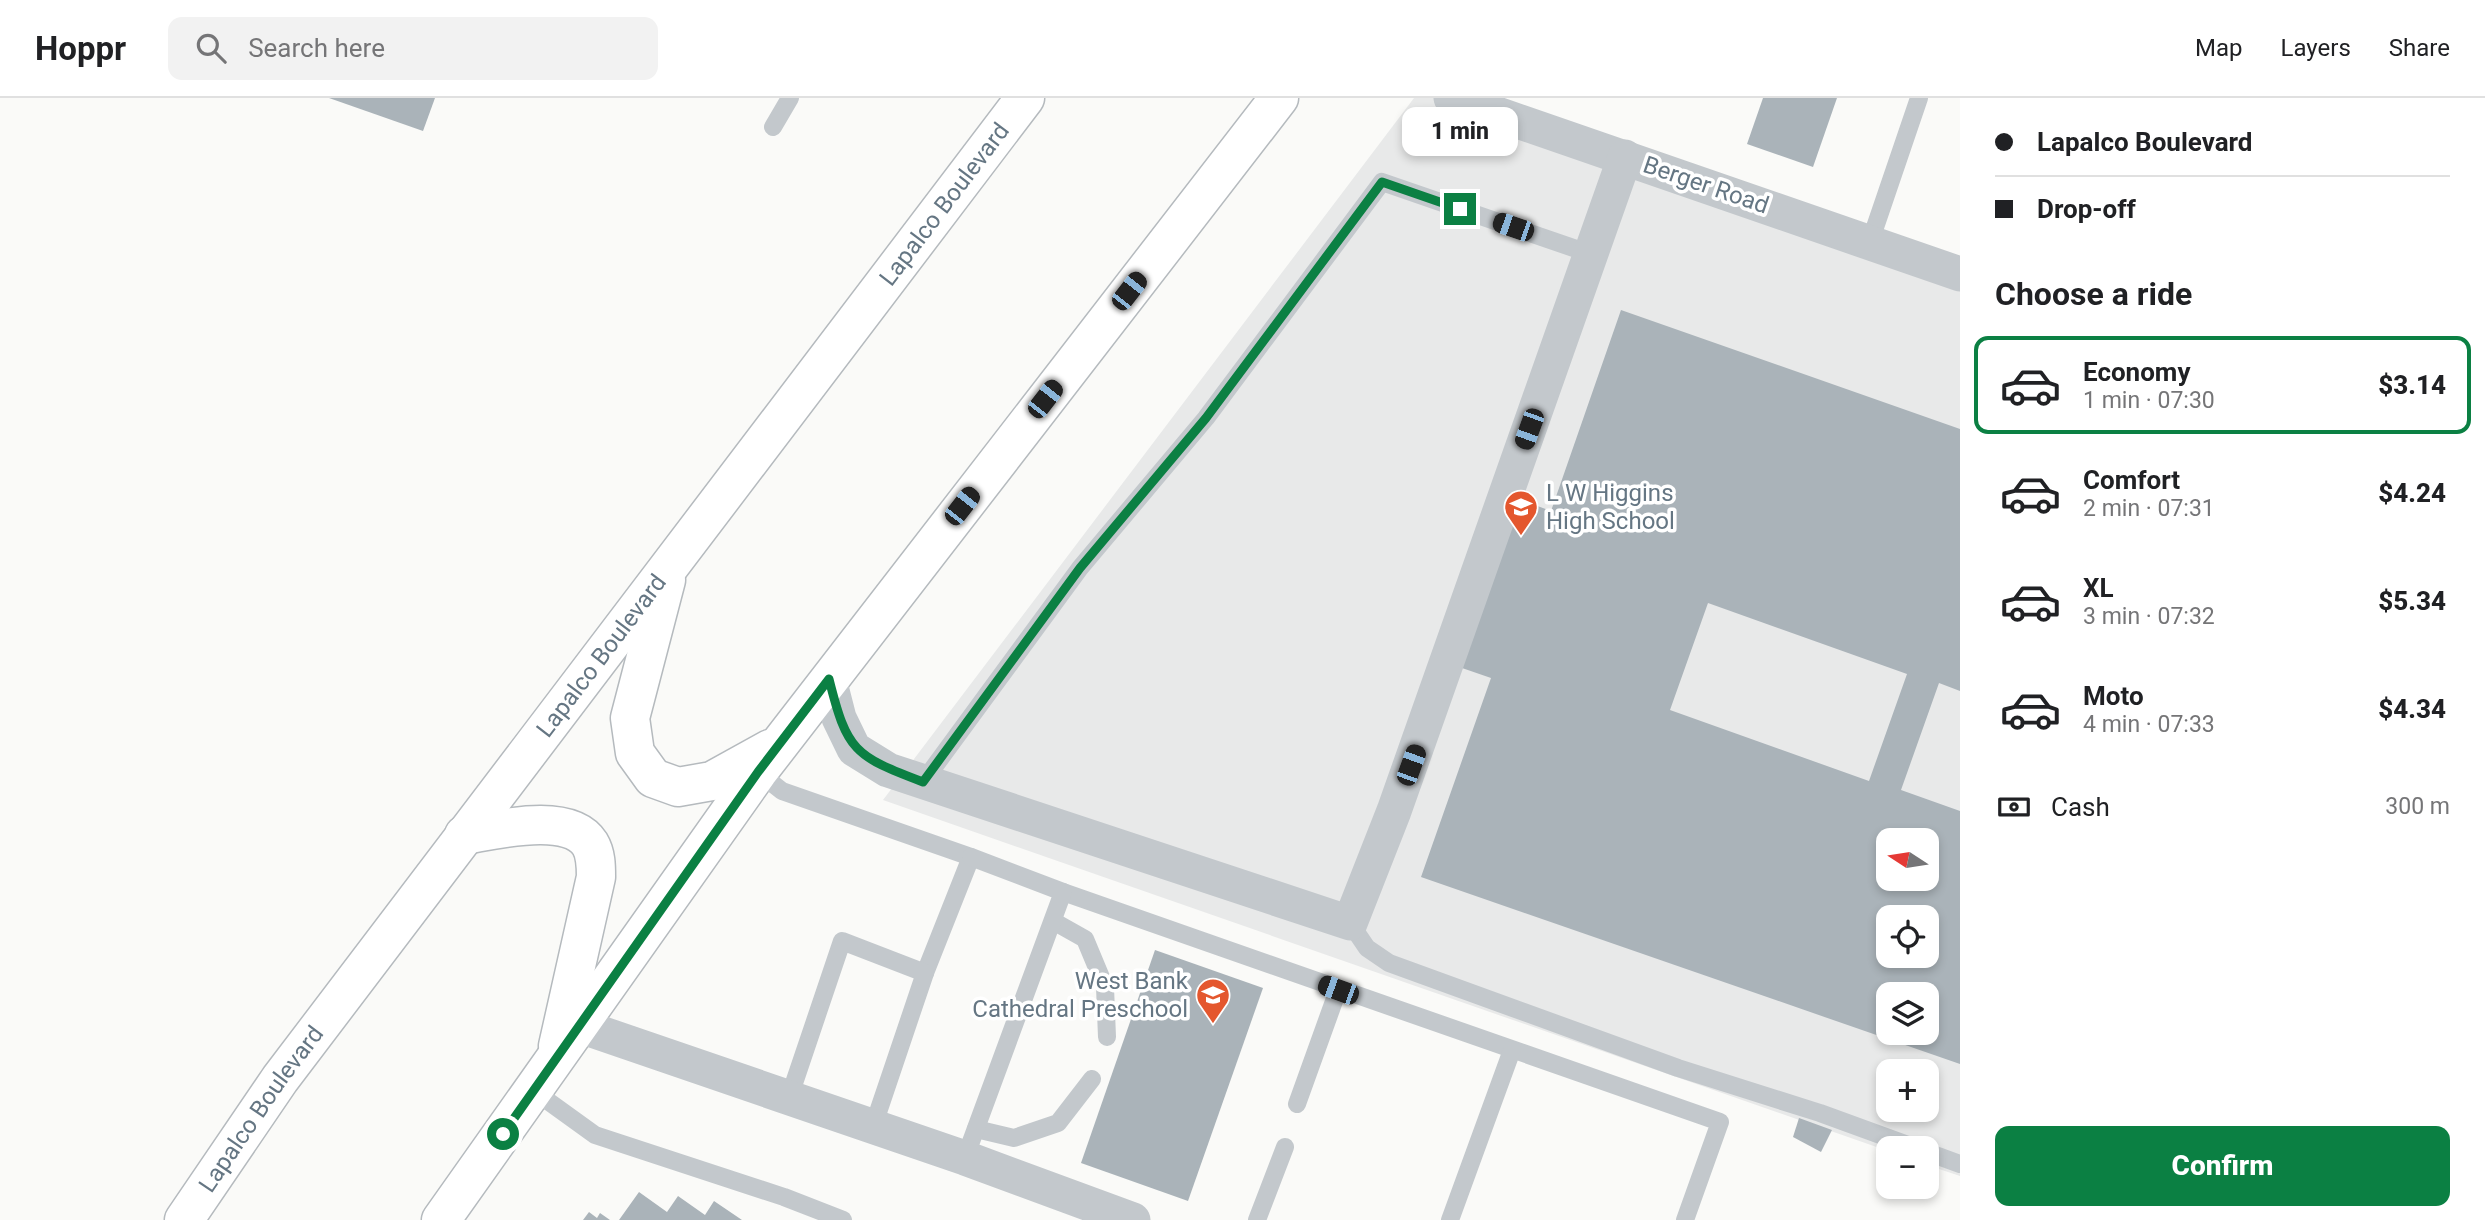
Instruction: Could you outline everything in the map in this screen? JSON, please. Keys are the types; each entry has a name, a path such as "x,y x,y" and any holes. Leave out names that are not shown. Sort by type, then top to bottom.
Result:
{"main road":[{"name":"Lapalco Boulevard","path":"184,1220 280,1079 1025,98"},
{"path":"441,1220 770,757 1279,98"},
{"path":"670,565 630,718 635,753 653,778 678,787 712,782 770,757"},
{"path":"464,835 526,825 561,826 580,834 590,844 595,858 596,877 544,1076"}],"street":[{"name":"Berger Road","path":"1451,98 1960,274"},
{"path":"829,679 839,718 854,749 888,769 1350,923 1398,800 1625,158"},
{"path":"580,1026 873,1126 970,1144 1133,1220"}],"lane":[{"path":"773,127 790,98"},
{"path":"1870,242 1919,98"},
{"path":"923,782 1080,568 1206,418 1382,182 1591,254"},
{"path":"770,757 782,791 1338,990 1720,1122 1685,1220"},
{"path":"873,1126 925,973 971,857"},
{"path":"1063,892 970,1144 1014,1138 1058,1123 1092,1079"},
{"path":"1053,921 1085,939 1105,987 1107,1037"},
{"path":"1350,923 1367,947 1389,963 1678,1068 1880,1136"},
{"path":"789,1098 842,941 925,973"},
{"path":"1297,1104 1338,990"},
{"path":"1450,1220 1512,1050"},
{"path":"544,1076 595,1135 784,1197 843,1220"},
{"path":"1257,1220 1285,1147"},
{"path":"1939,1156 1960,1164"}],"shaded area":[{"name":"L W Higgins High School","path":"1414,98 1451,98 1960,273 1960,1176 1939,1169 1939,1136 1876,1136 1876,1147 883,800"}],"building":[{"path":"329,98 435,98 423,131"},
{"path":"1763,98 1837,98 1813,167 1747,144"},
{"path":"1621,310 1960,429 1960,691 1939,683 1901,790 1960,811 1960,1064 1905,1045 1939,1045 1939,982 1876,982 1876,1035 1421,877 1491,678 1462,668 1521,500 1551,511","holes":["1708,603 1907,674 1869,781 1670,710"]},
{"path":"1155,950 1263,988 1188,1201 1081,1163"},
{"path":"1799,1118 1832,1130 1821,1152 1793,1137"},
{"path":"639,1192 667,1212 678,1196 705,1215 714,1201 742,1220 619,1220"},
{"path":"589,1212 597,1218 600,1213 610,1220 583,1220"}],"place":[{"name":"L W Higgins High School","path":"1521,537"},
{"name":"West Bank Cathedral Preschool","path":"1213,1025"}],"route":[{"path":"503,1134 758,772 829,679 839,718 854,749 888,769 923,782 1080,568 1206,418 1382,182 1460,209"}]}
